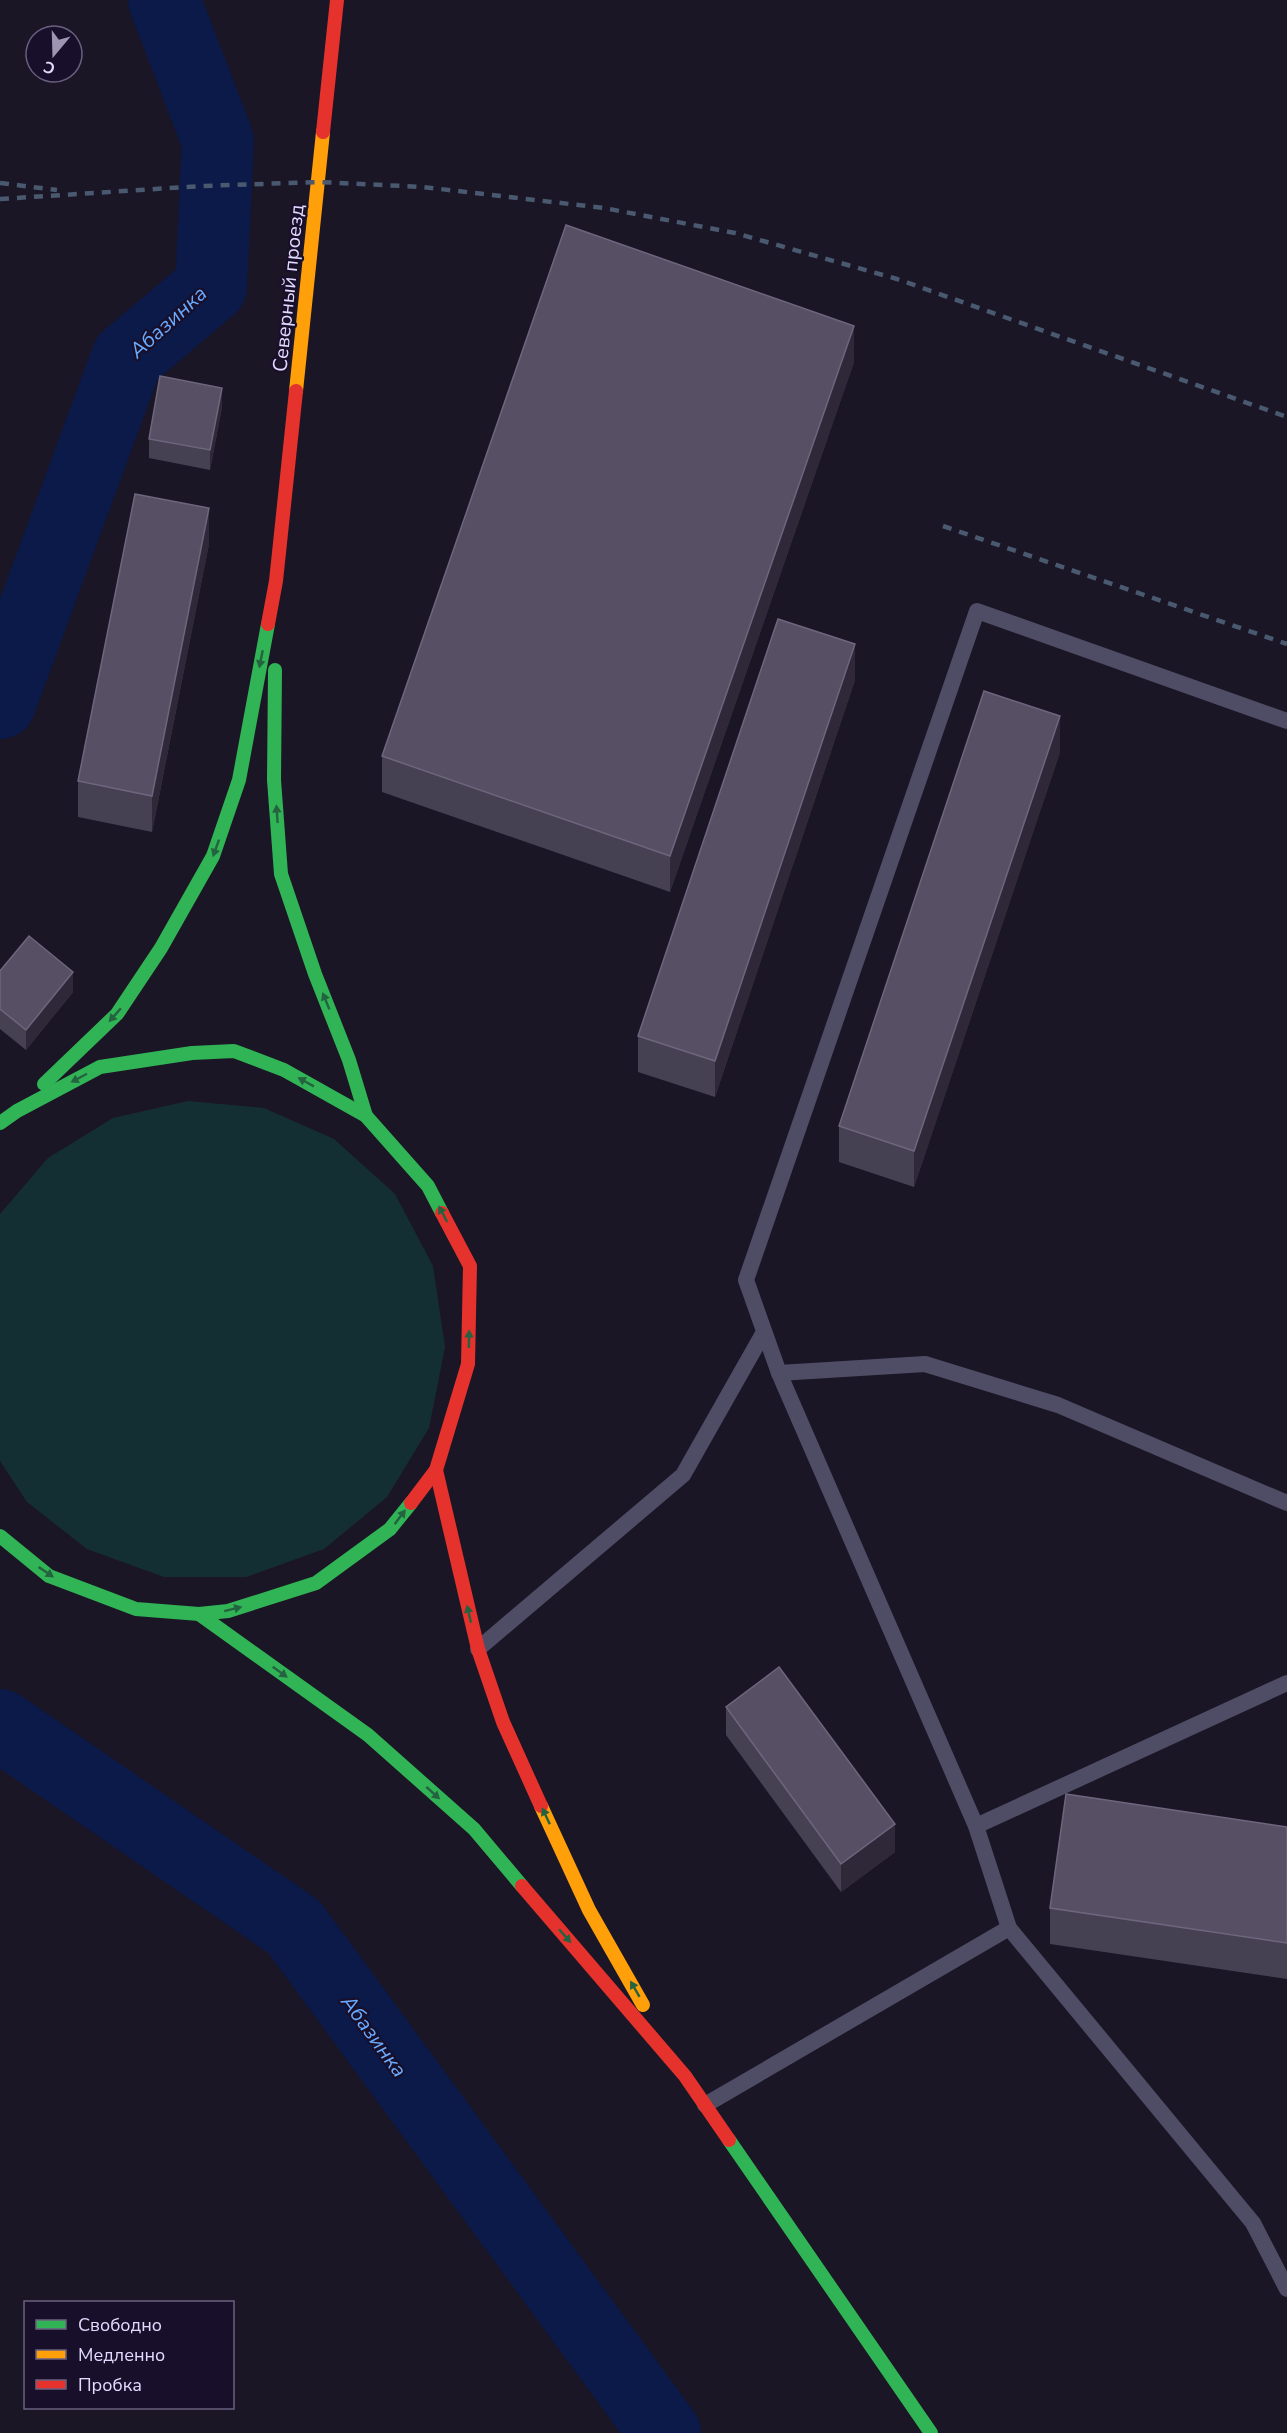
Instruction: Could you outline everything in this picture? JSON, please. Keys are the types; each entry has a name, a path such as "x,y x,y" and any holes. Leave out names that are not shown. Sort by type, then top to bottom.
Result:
{"main road":[{"name":"Северный проезд","path":"276,581 338,0"},
{"path":"0,1129 117,1014 161,948 213,856 239,780 276,581"},
{"path":"276,581 274,780 281,874 315,974 349,1060 366,1116"},
{"path":"0,1123 17,1111 100,1067 192,1053 234,1051 284,1070 366,1116 428,1186 470,1266 468,1364 436,1470 390,1529 316,1583 228,1611 199,1614 136,1609 49,1576 0,1536"},
{"path":"436,1470 478,1650 503,1722 589,1910 685,2076 931,2433"},
{"path":"199,1614 368,1735 474,1829 685,2076"}],"lane":[{"path":"1287,722 977,611 746,1280 779,1373 976,1826 1009,1928 1252,2223 1287,2289"},
{"path":"478,1650 683,1475 764,1332"},
{"path":"779,1373 925,1364 1058,1405 1287,1503"},
{"path":"976,1826 1287,1683"},
{"path":"705,2105 1009,1928"}],"green space":[{"path":"188,1101 264,1108 334,1139 395,1194 433,1266 445,1347 429,1428 387,1497 324,1549 246,1577 164,1577 87,1549 27,1502 0,1461 0,1214 48,1158 113,1118"}],"building":[{"path":"566,225 854,326 670,856 382,756"},
{"path":"160,376 222,388 210,450 149,439"},
{"path":"135,494 209,508 152,796 78,781"},
{"path":"778,619 855,644 715,1061 638,1036"},
{"path":"984,691 1060,716 914,1151 839,1126"},
{"path":"29,936 73,972 26,1030 0,1009 0,971"},
{"path":"779,1667 895,1824 841,1864 726,1707"},
{"path":"1066,1794 1287,1827 1287,1943 1050,1908"}],"waterway":[{"name":"Абазинка","path":"0,703 127,358 211,287 218,141 164,0"},
{"name":"Абазинка","path":"0,1725 294,1927 665,2433"}],"railway":[{"path":"0,199 202,186 319,182 423,187 604,208 735,233 897,279 1287,417"},
{"path":"0,183 57,190"},
{"path":"943,526 1287,644"}],"traffic: fast":[{"path":"44,1084 117,1014 161,948 213,856 239,780 268,624"},
{"path":"275,670 274,780 281,874 315,974 349,1060 366,1116"},
{"path":"0,1123 17,1111 100,1067 192,1053 234,1051 284,1070 366,1116 428,1186 442,1213"},
{"path":"0,1536 49,1576 136,1609 199,1614 228,1611 316,1583 390,1529 411,1503"},
{"path":"199,1614 368,1735 474,1829 522,1886"},
{"path":"729,2140 931,2433"}],"traffic: slow":[{"path":"296,391 323,132"},
{"path":"541,1806 589,1910 643,2005"}],"traffic: jam":[{"path":"323,132 337,0"},
{"path":"268,624 276,581 296,391"},
{"path":"411,1503 436,1470 468,1364 470,1266 442,1213"},
{"path":"436,1470 478,1649 503,1722 541,1806"},
{"path":"522,1886 685,2076 729,2140"}]}
